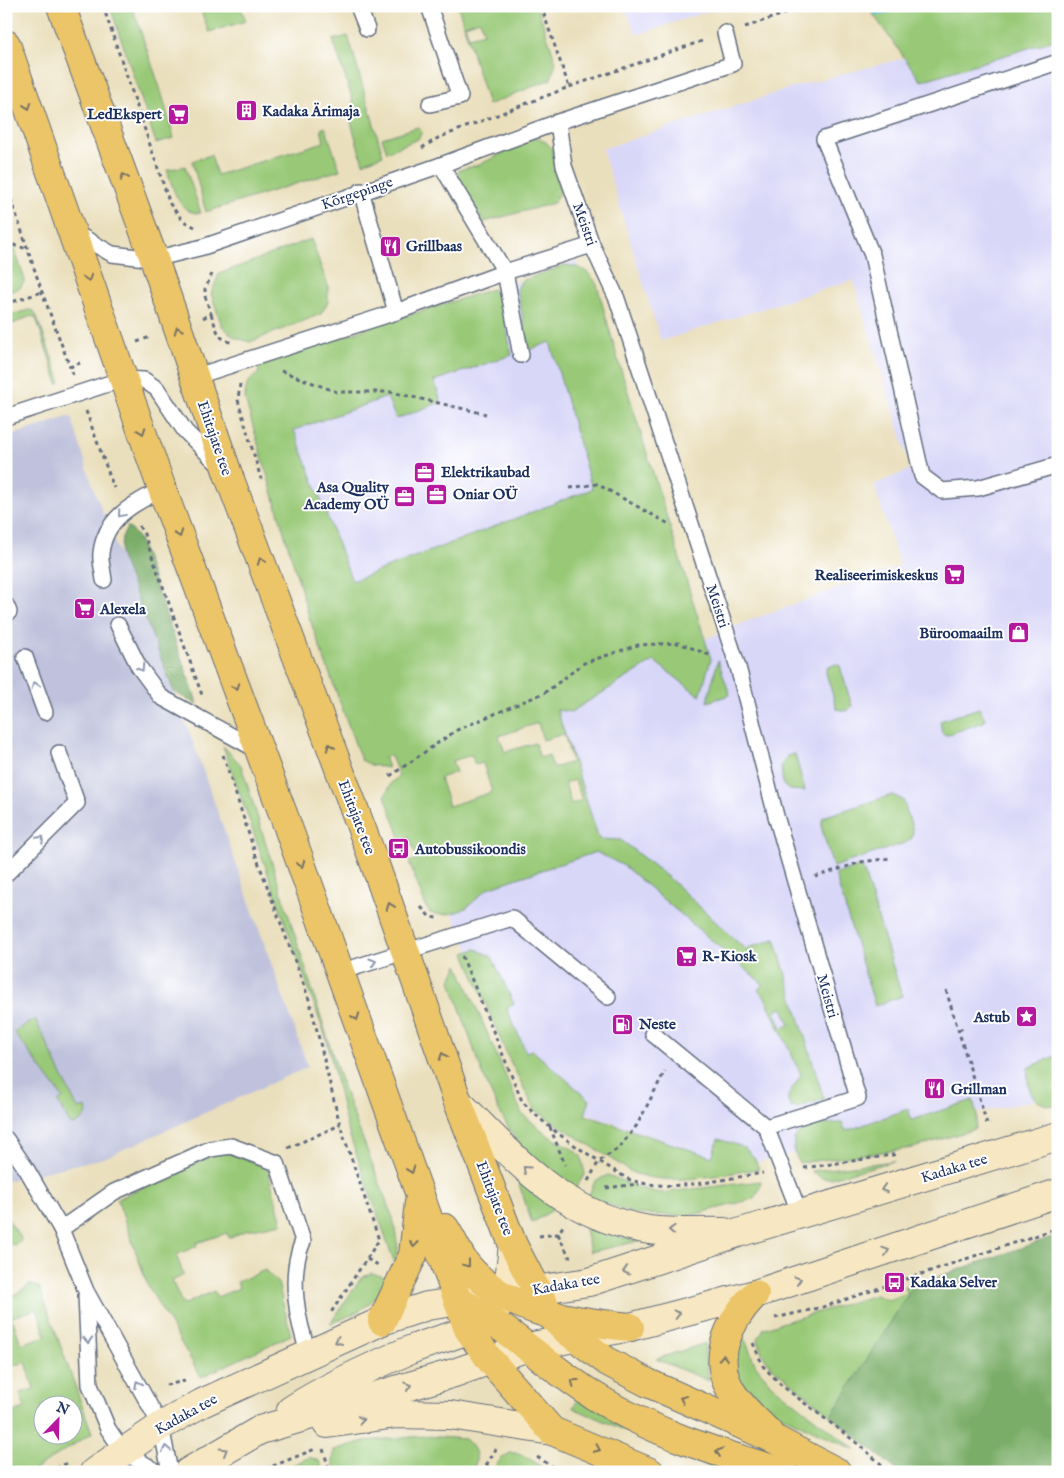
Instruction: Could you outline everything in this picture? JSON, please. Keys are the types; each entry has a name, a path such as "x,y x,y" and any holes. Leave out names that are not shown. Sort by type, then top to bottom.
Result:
{"main road":[{"name":"Ehitajate tee","path":"61,6 154,259 228,474 406,952 458,1102 523,1241 536,1289 550,1315 573,1337 608,1362 648,1383 776,1440 837,1472"},
{"path":"6,44 162,489 260,751 459,1301 478,1323 490,1360 552,1430"},
{"path":"458,1102 526,1169 575,1206 614,1221 646,1230 738,1233"},
{"name":"Kadaka tee","path":"85,1466 123,1451 161,1426 202,1403 382,1321 428,1306 505,1296 536,1289 577,1272 680,1254 738,1233 1058,1136"},
{"path":"260,1430 454,1372 528,1347 630,1327 755,1294 1058,1193"},
{"path":"420,1195 454,1240 465,1263 483,1282 505,1296 527,1308 550,1315 630,1327"},
{"path":"382,1321 413,1255 420,1195"},
{"path":"188,1472 260,1430 309,1398 409,1350 478,1323 505,1296 523,1241"},
{"path":"552,1430 528,1396 522,1381 522,1366 528,1347 577,1272"},
{"path":"755,1294 740,1309 730,1327 723,1342 722,1362 726,1379 735,1397 776,1440"},
{"path":"478,1323 528,1347 594,1396 620,1412 671,1436 782,1472"},
{"path":"260,1430 354,1421 396,1414 450,1414 552,1430 650,1472"}],"lane":[{"path":"358,6 367,29"},
{"path":"429,6 460,97 430,104"},
{"name":"Kõrgepinge","path":"154,259 203,247 441,165 558,122 733,64 725,33"},
{"path":"1058,62 824,139 872,255 922,476 942,491 978,488 1058,465"},
{"name":"Meistri","path":"558,122 564,166 592,244 616,299 738,666 776,816 858,1098 766,1127"},
{"path":"441,165 505,272 521,355"},
{"path":"361,191 396,312"},
{"path":"72,232 112,254 154,259"},
{"path":"194,377 396,312 505,272 592,244"},
{"path":"6,417 123,379 144,380 158,389 185,431 228,474"},
{"path":"104,580 101,553 109,528 126,507 162,489"},
{"path":"118,625 139,667 161,697 260,751"},
{"path":"25,657 45,712"},
{"path":"6,874 77,803 59,753"},
{"path":"340,972 512,918 608,997"},
{"path":"653,1034 766,1127 800,1214"},
{"path":"6,1139 28,1170 61,1230 86,1291 161,1426 170,1472"},
{"path":"61,1230 114,1192 210,1149 231,1146 277,1163 303,1241 297,1255 296,1313 309,1354"},
{"path":"86,1291 90,1385 108,1429 123,1451 157,1472"}],"path":[{"path":"103,6 170,204 183,221 197,227 204,226"},
{"path":"168,12 170,6"},
{"path":"541,6 569,87"},
{"path":"414,153 438,138 569,87 808,6"},
{"path":"6,184 42,292 74,377"},
{"path":"6,241 28,249"},
{"path":"212,274 205,289 205,296 211,314 224,341 236,342"},
{"path":"6,304 42,292"},
{"path":"203,318 211,314"},
{"path":"137,342 150,337"},
{"path":"70,367 80,363"},
{"path":"276,369 338,392 391,392 486,414"},
{"path":"86,409 114,488"},
{"path":"570,488 597,484 696,538"},
{"path":"135,519 144,534 204,700"},
{"path":"390,776 457,730 546,692 584,663 638,645 679,643 714,657"},
{"path":"221,750 256,856 310,1002 340,1125 379,1240 368,1259"},
{"path":"796,884 862,862 891,858"},
{"path":"418,900 421,909 430,917 445,917"},
{"path":"462,954 522,1101 536,1116 600,1161 628,1179 642,1184"},
{"path":"946,990 989,1124 983,1132"},
{"path":"959,1030 966,1028"},
{"path":"600,1161 619,1148 637,1125 675,1052"},
{"path":"264,1158 340,1125"},
{"path":"802,1168 904,1153"},
{"path":"603,1188 642,1184 673,1185 762,1174"},
{"path":"523,1241 558,1234 566,1222"},
{"path":"771,1319 823,1307 1058,1228"},
{"path":"558,1234 577,1272"},
{"path":"753,1335 752,1342 763,1366 781,1385 857,1443 890,1472"},
{"path":"323,1446 330,1472"},
{"path":"482,1472 497,1448"},
{"path":"487,1464 490,1472"},
{"path":"49,1472 85,1466"}],"shaded area":[{"path":"624,6 723,6 637,35"},
{"path":"1058,18 1058,1095 738,1166 536,1096 444,896 599,839 557,710 391,756 251,379 577,260 706,639 748,621 900,566 874,485 911,469 853,280 661,341 602,149 797,86"},
{"path":"71,416 94,490 189,731 308,1067 104,1158 6,1181 6,437"}],"green space":[{"path":"110,6 132,6 161,91 174,138 156,143"},
{"path":"199,6 240,6 246,21 209,32"},
{"path":"362,6 380,6 382,13 365,18"},
{"path":"458,6 537,6 556,62 551,79 488,105","holes":["480,20 484,33 469,37 465,25"]},
{"path":"867,6 1058,6 1058,39 921,81"},
{"path":"348,36 383,155 363,163 350,119 358,116 333,40"},
{"path":"325,127 340,170 206,212 192,161 211,155 217,175 324,142 321,129"},
{"path":"418,127 422,132 418,139 387,152 382,138"},
{"path":"534,137 546,142 552,149 560,192 554,203 484,222 456,177 459,170 481,164"},
{"path":"185,166 201,213 187,210 182,205 167,170"},
{"path":"6,224 25,280 20,288 6,293"},
{"path":"311,239 328,286 328,302 321,314 250,342 234,337 222,326 211,294 219,274"},
{"path":"565,265 584,270 597,285 618,360 711,659 700,696 654,661 571,712 557,710 599,839 621,840 670,879 745,949 775,939 824,1099 797,1108 791,1107 788,1102 788,1096 801,1075 765,997 758,990 763,984 624,866 596,852 491,887 462,910 445,914 430,913 409,862 417,859 410,838 401,840 385,796 391,783 399,776 391,756 384,757 388,768 371,765 361,760 309,617 245,399 247,387 250,381 259,373 258,367 362,330 492,289 499,294 512,355 434,381 441,402 396,419 387,397 294,430 352,581 592,489 550,342 529,350 517,289 521,281","holes":["538,723 543,740 564,734 572,762 553,768 549,755 540,758 535,743 505,752 499,736","472,755 475,765 483,763 492,792 449,806 440,778 456,772 452,761","575,780 582,800 571,804 565,783","783,1008 790,1025 782,1028 775,1011"]},
{"path":"29,310 34,311 37,317 60,380 58,384 36,318 31,316 6,327 6,316"},
{"path":"128,526 139,539 198,705 174,692 120,554 122,537"},
{"path":"718,660 730,695 707,702"},
{"path":"836,664 840,666 852,706 846,711 837,709 826,673 827,668"},
{"path":"979,708 985,718 984,722 946,735 942,733 940,721"},
{"path":"223,746 241,765 344,1090 393,1218 398,1248 395,1264 347,1128 327,1041"},
{"path":"795,754 805,791 790,790 783,785 781,766 787,756"},
{"path":"892,795 903,800 913,830 912,838 905,843 833,867 821,826 823,817"},
{"path":"862,866 902,996 875,1006 835,874"},
{"path":"476,949 492,957 514,1004 507,1009 526,1052 532,1050 590,1100 585,1115 712,1157 718,1139 733,1143 748,1151 756,1161 759,1169 696,1178 664,1179 648,1177 633,1173 535,1110 507,1055 465,953"},
{"path":"458,965 522,1114 549,1136 581,1156 585,1174 574,1191 525,1150 508,1127 498,1109 481,1070 454,991 451,980"},
{"path":"35,1019 78,1109 86,1107 86,1116 74,1125 70,1124 58,1102 63,1098 14,1032"},
{"path":"1058,1055 1058,1105 1042,1104 1033,1096 1030,1090 1028,1068"},
{"path":"973,1100 977,1115 975,1129 913,1148 799,1163 794,1150 794,1139 798,1134 815,1126 842,1123 846,1131 908,1109 912,1120"},
{"path":"230,1153 267,1167 282,1223 247,1230 229,1238 227,1233 196,1243 197,1246 176,1255 184,1275 172,1281 183,1305 214,1291 217,1297 239,1288 237,1282 265,1270 278,1283 291,1335 201,1377 148,1286 117,1199 216,1154"},
{"path":"894,1161 831,1178 822,1178 811,1171"},
{"path":"608,1175 637,1187 659,1193 761,1181 759,1190 753,1199 689,1216 634,1214 588,1197 595,1181"},
{"path":"521,1183 554,1209 532,1223 519,1184"},
{"path":"6,1216 21,1238 20,1242 15,1245 6,1243"},
{"path":"584,1225 607,1234 639,1241 590,1252"},
{"path":"1058,1235 1058,1472 899,1472 831,1416 914,1285"},
{"path":"372,1273 390,1279 371,1302 358,1311 330,1324 361,1278"},
{"path":"30,1285 39,1287 79,1396 32,1396 32,1446 72,1446 31,1472 6,1472 6,1422 15,1419 13,1412 25,1408 20,1393 34,1389 26,1362 6,1368 6,1300","holes":["37,1309 46,1336 21,1344 12,1317"]},
{"path":"914,1285 831,1416 771,1366 762,1354 758,1339 764,1328 876,1295 888,1300 907,1293 905,1287"},
{"path":"743,1335 756,1366 772,1385 856,1450 771,1410 747,1391 739,1380 735,1367 736,1352"},
{"path":"706,1343 705,1354 709,1381 656,1359"},
{"path":"577,1400 743,1472 722,1472 573,1408"},
{"path":"82,1405 92,1433 82,1439"},
{"path":"425,1436 465,1439 475,1450 476,1454 476,1463 471,1472 338,1472 333,1464 334,1450 364,1441"},
{"path":"510,1453 525,1456 548,1472 491,1472 501,1459"},
{"path":"310,1457 319,1461 324,1472 277,1472"}],"waterway":[{"path":"878,12 896,6"}],"place":[{"name":"Kadaka Ärimaja","path":"246,111"},
{"name":"LedEkspert","path":"178,114"},
{"name":"Grillbaas","path":"390,246"},
{"name":"Elektrikaubad","path":"425,472"},
{"name":"Oniar OÜ","path":"437,494"},
{"name":"Asa Quality Academy OÜ","path":"405,496"},
{"name":"Realiseerimiskeskus","path":"954,575"},
{"name":"Alexela","path":"84,609"},
{"name":"Büroomaailm","path":"1019,633"},
{"name":"Autobussikoondis","path":"399,849"},
{"name":"R-Kiosk","path":"686,956"},
{"name":"Astub","path":"1026,1017"},
{"name":"Neste","path":"623,1024"},
{"name":"Grillman","path":"935,1089"},
{"name":"Kadaka Selver","path":"894,1282"}]}
